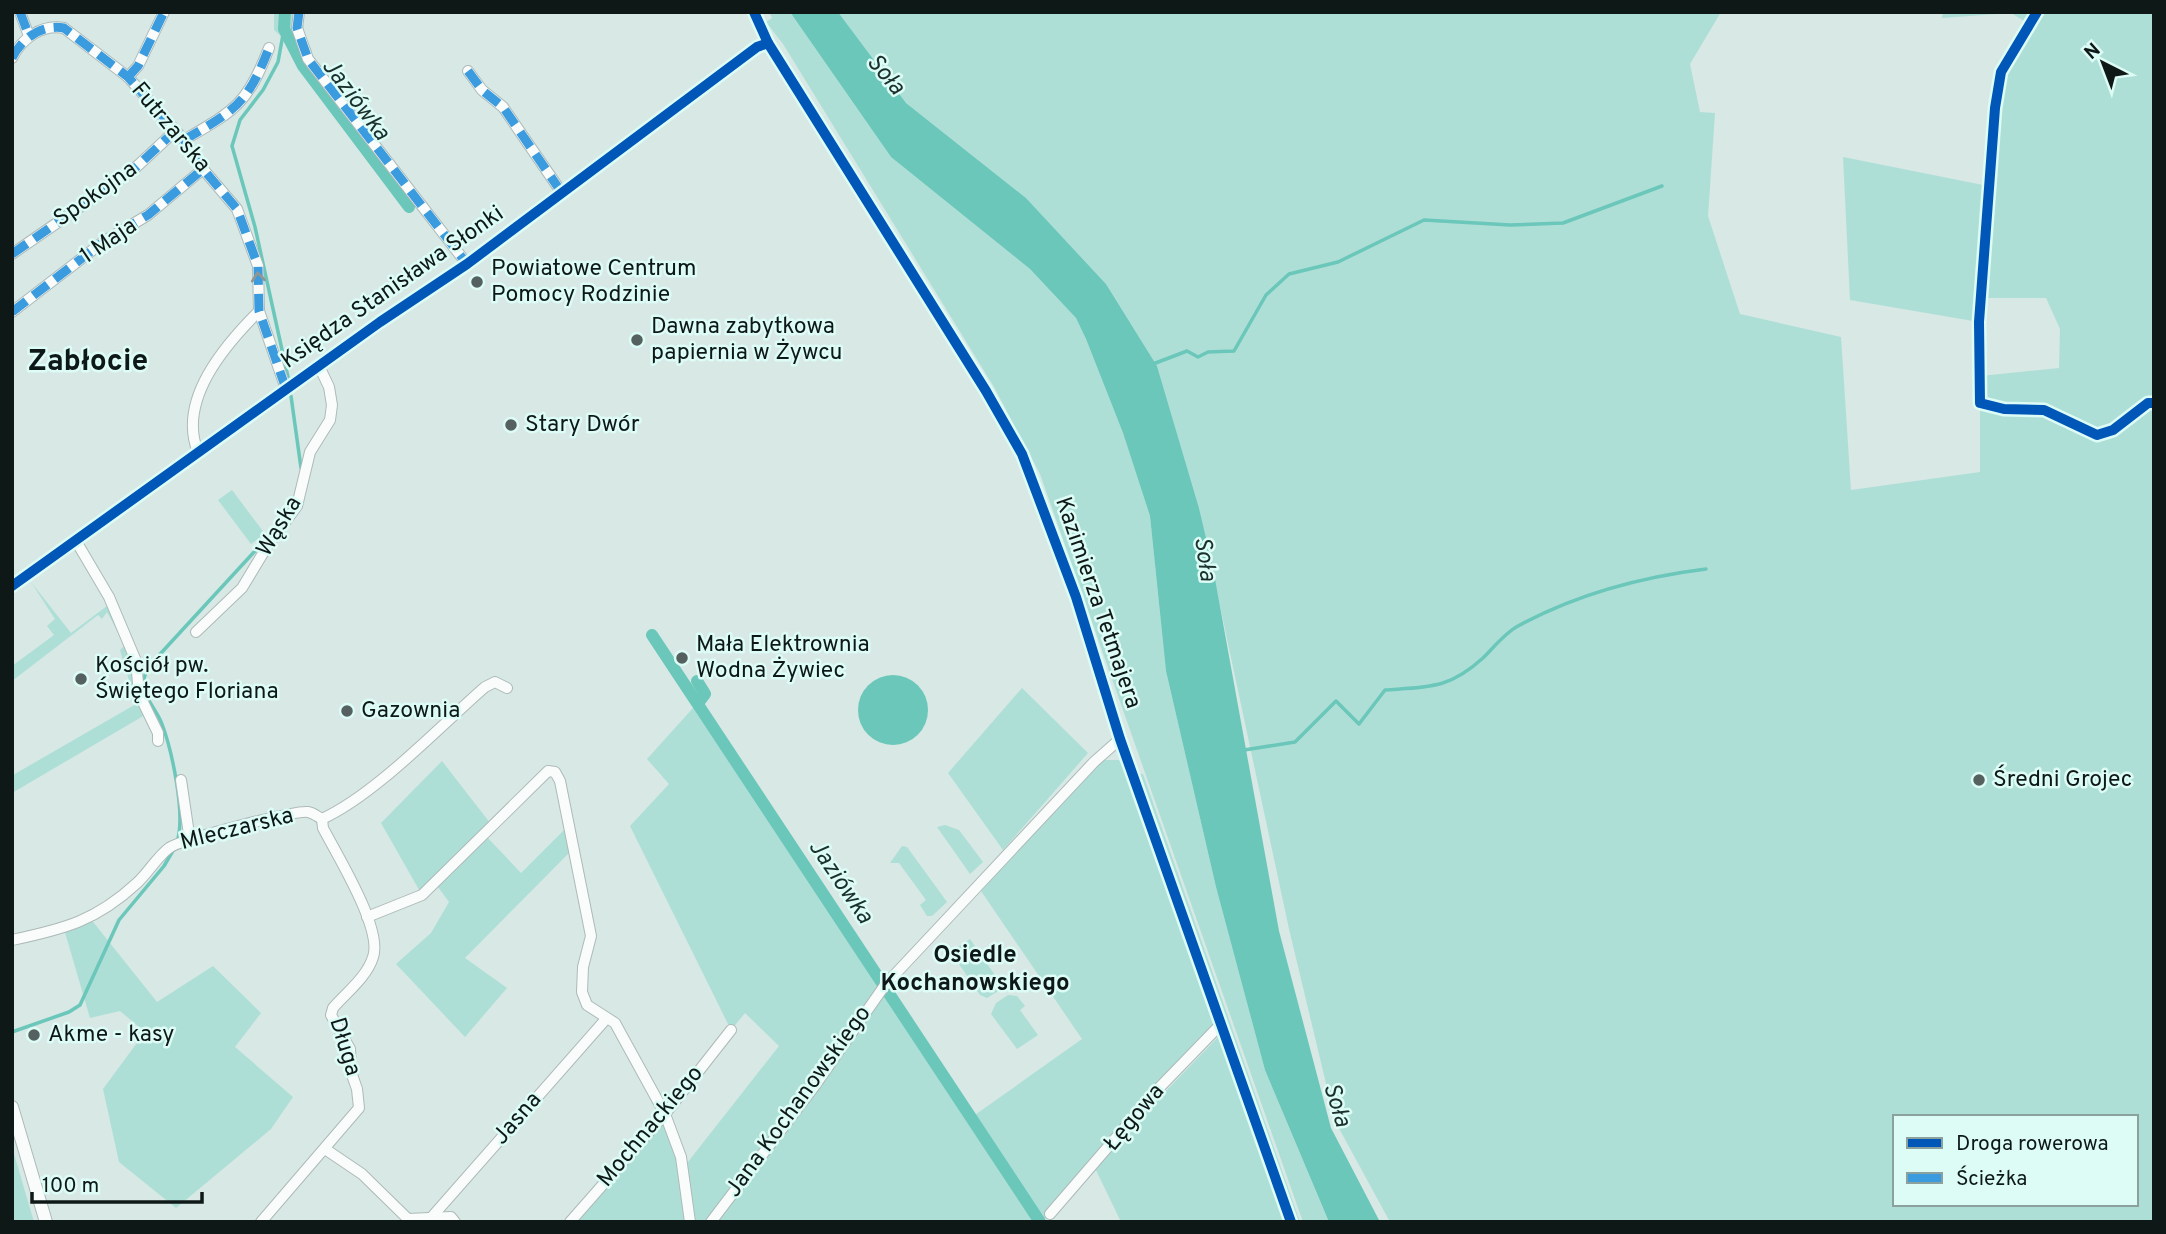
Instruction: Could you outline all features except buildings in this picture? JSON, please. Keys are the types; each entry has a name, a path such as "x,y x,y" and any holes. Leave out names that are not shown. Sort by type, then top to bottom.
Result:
{"street":[{"path":"14,50 29,36 20,12"},
{"path":"128,77 138,66 164,12"},
{"path":"299,12 298,28 309,58 467,264"},
{"path":"754,12 768,43"},
{"name":"Futrzarska","path":"29,36 54,26 64,28 128,77 184,140 202,169 226,194 242,220 258,266 259,311 286,389"},
{"name":"Księdza Stanisława Słonki","path":"12,586 286,389 467,264 757,47 768,43"},
{"name":"Kazimierza Tetmajera","path":"768,43 992,401 1022,454 1076,597 1120,739 1291,1222"},
{"path":"184,140 223,118 244,100 269,48"},
{"path":"468,71 482,90 503,107 562,193"},
{"name":"Spokojna","path":"12,254 132,171 175,131"},
{"name":"1 Maja","path":"12,312 103,242 148,215 202,169"},
{"path":"198,452 194,430 204,386 224,349 259,311"},
{"name":"Wąska","path":"196,632 242,588 268,545 297,506 310,452 330,420 329,387 319,366"},
{"path":"76,541 109,597 135,661 139,694 158,733 158,741"},
{"path":"322,820 341,811 364,793 485,687 495,682 507,688"},
{"name":"Jana Kochanowskiego","path":"711,1222 816,1084 883,987 1094,762 1120,739"},
{"path":"367,917 422,895 548,771 555,772 560,781 591,936 583,967 582,992 587,1004 615,1023 621,1031 666,1114 681,1157 690,1222"},
{"path":"180,844 181,780"},
{"name":"Mleczarska","path":"12,940 64,929 90,918 134,886 180,844 299,812 311,812 322,820"},
{"name":"Długa","path":"261,1222 359,1108 357,1088 351,1072 350,1049 331,1016 333,1008 373,959 376,947 367,917 323,828 322,820"},
{"name":"Jasna","path":"430,1219 606,1019"},
{"name":"Łęgowa","path":"1050,1213 1094,1166 1158,1089 1222,1023"},
{"name":"Mochnackiego","path":"570,1222 666,1114 731,1030"},
{"path":"12,1107 46,1222"},
{"path":"325,1149 362,1174 408,1219 451,1217 455,1222"}],"shaded area":[{"path":"274,12 303,15 304,35 312,51 306,58 274,30"},
{"path":"769,12 790,12 891,157 1030,269 1076,318 1086,339 1123,433 1150,516 1166,671 1216,887 1265,1070 1329,1222 1303,1222 1040,474 994,387 783,44 766,22 772,18"},
{"path":"838,12 1721,12 1690,64 1700,112 1715,113 1708,216 1740,314 1841,337 1851,490 1980,472 1980,376 2059,368 2060,329 2046,298 1981,298 1979,322 1850,300 1843,157 1988,186 2001,72 2029,24 2011,13 1942,18 1943,12 2154,12 2154,1222 1390,1222 1335,1121 1289,929 1199,508 1157,366 1106,284 1026,198 906,103"},
{"path":"232,490 265,534 251,544 218,500"},
{"path":"31,582 71,633 111,603 136,663 145,715 12,793 13,775 136,704 120,650 125,645 107,612 102,619 98,615 12,681 12,666 54,635 47,626 55,619"},
{"path":"1022,688 1088,753 1003,850 948,773"},
{"path":"693,708 823,903 829,900 972,1117 1082,1039 981,891 1091,769 1104,760 1119,760 1124,766 1215,1022 1104,1155 1220,1035 1285,1222 1121,1222 1094,1166 1042,1222 576,1222 663,1110 684,1167 779,1046 745,1013 731,1030 630,826 669,784 647,759"},
{"path":"442,761 494,828 486,836 521,873 565,829 569,853 465,958 507,988 465,1037 396,964 431,933 449,902 435,883 422,895 381,823"},
{"path":"1140,774 1143,774 1300,1222 1295,1222 1143,791 1146,790"},
{"path":"945,825 959,830 983,862 970,874 937,827"},
{"path":"902,846 907,847 947,902 932,916 927,916 920,905 926,900 899,863 890,863"},
{"path":"90,918 157,1002 213,966 261,1013 235,1047 293,1097 271,1129 176,1208 119,1162 103,1089 145,1032 120,1011 90,1018 64,929"},
{"path":"970,939 999,981 998,991 987,998 980,995 951,952"},
{"path":"1008,995 1017,996 1025,1006 1020,1010 1038,1035 1017,1049 991,1014 996,1003"},
{"path":"12,1147 34,1222 12,1222"}],"water":[{"name":"Soła","path":"790,12 838,12 906,103 1026,198 1106,284 1157,366 1199,508 1213,568 1279,931 1331,1128 1380,1222 1329,1222 1265,1070 1216,887 1166,671 1150,516 1123,433 1076,318 1030,269 891,157"},
{"path":"893,675 918,685 928,710 918,735 893,745 868,735 858,710 868,685"}],"waterway":[{"name":"Jaziówka","path":"285,12 284,29 303,66 409,207"},
{"path":"284,29 278,62 263,90 240,120 232,146 255,227 288,377"},
{"path":"1153,364 1187,351 1198,357 1208,352 1234,351 1266,295 1289,274 1338,262 1424,220 1510,225 1563,223 1662,186"},
{"path":"291,396 301,468"},
{"path":"177,842 180,816 174,766 162,724 146,695 145,676 151,664 266,539"},
{"path":"1244,750 1295,742 1336,701 1359,724 1385,690 1426,687 1460,676 1513,629 1563,605 1610,588 1706,569"},
{"name":"Jaziówka","path":"652,635 1040,1222"},
{"path":"697,681 705,694 699,702"},
{"path":"12,1032 69,1012 80,1005 119,920 164,866 174,849"}],"marked path":[{"path":"20,12 29,36"},
{"path":"128,77 138,66 164,12"},
{"path":"299,12 297,28 308,59 467,264"},
{"path":"12,58 21,44 34,34 48,28 64,28 128,77 184,140 203,169 237,209 258,266 259,311 286,389"},
{"path":"184,140 228,113 237,104 254,82 269,48"},
{"path":"468,71 482,90 503,107 562,193"},
{"path":"12,254 132,171 175,131"},
{"path":"12,312 103,242 148,215 203,169"}],"cycle path":[{"path":"754,12 768,43 986,391 1022,454 1076,597 1120,739 1291,1222"},
{"path":"2037,12 2001,72 1995,108 1979,322 1980,403 2004,409 2044,410 2097,435 2113,430 2148,403 2154,403"},
{"path":"12,586 380,322 467,264 757,47 768,43"}],"place":[{"name":"Powiatowe Centrum Pomocy Rodzinie","path":"477,282"},
{"name":"Dawna zabytkowa papiernia w Żywcu","path":"637,340"},
{"name":"Stary Dwór","path":"511,425"},
{"name":"Mała Elektrownia Wodna Żywiec","path":"682,658"},
{"name":"Kościół pw. Świętego Floriana","path":"81,679"},
{"name":"Gazownia","path":"347,711"},
{"name":"Średni Grojec","path":"1979,780"},
{"name":"Akme - kasy","path":"34,1035"}],"district":[{"name":"Zabłocie","path":"88,362"},
{"name":"Osiedle Kochanowskiego","path":"975,970"}]}
